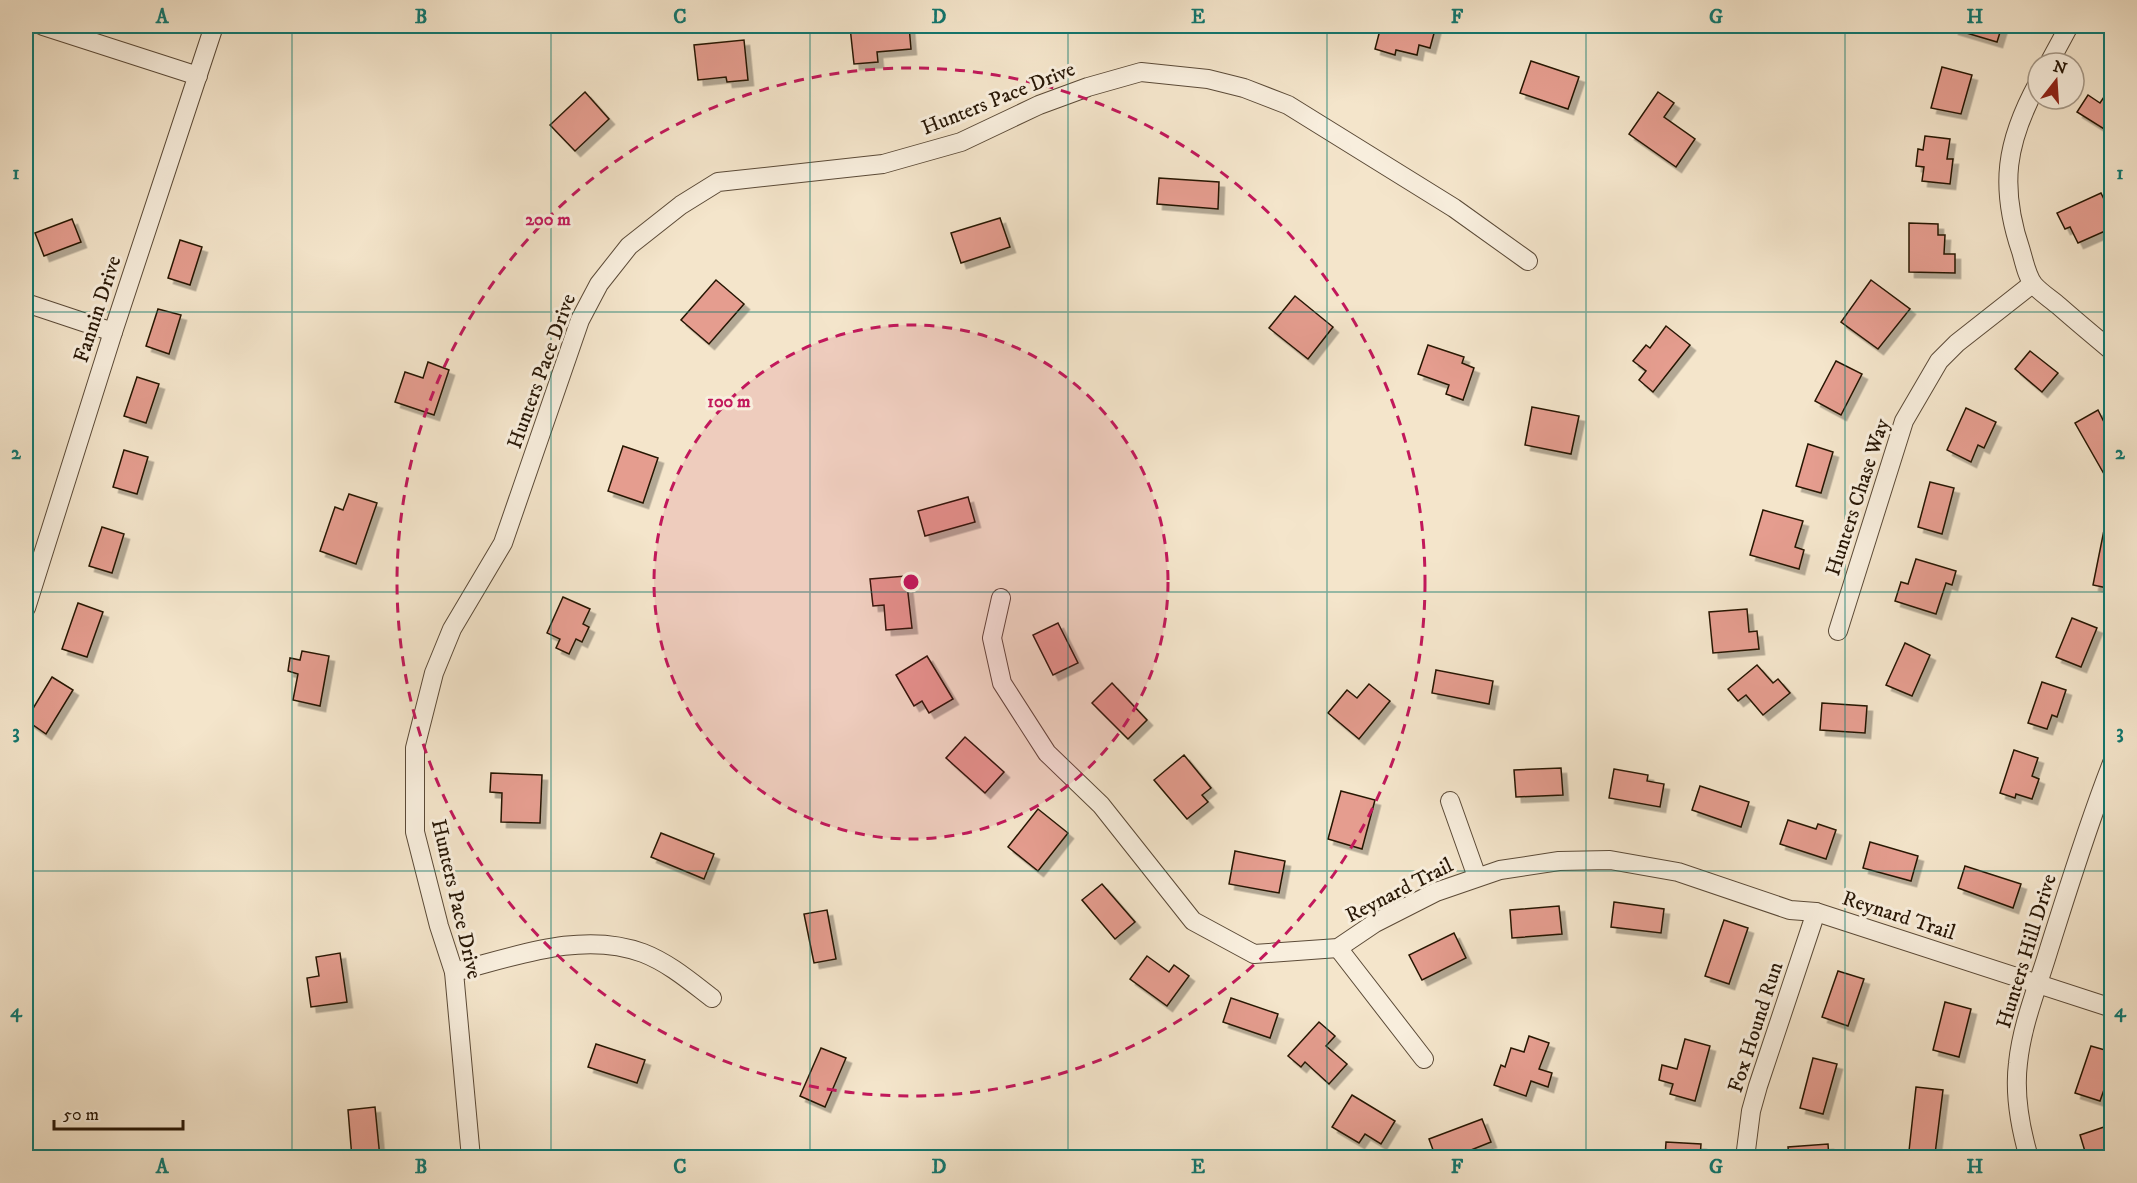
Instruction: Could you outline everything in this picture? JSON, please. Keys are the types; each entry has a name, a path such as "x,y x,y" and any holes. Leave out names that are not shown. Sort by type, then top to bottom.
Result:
{"street":[{"path":"43,26 198,76"},
{"name":"Fannin Drive","path":"26,602 112,332 214,26"},
{"path":"2055,51 2069,26"},
{"name":"Hunters Pace Drive","path":"471,1158 454,972 439,926 415,832 414,748 434,673 452,629 503,543 580,320 599,284 629,246 681,205 718,182 883,164 961,142 1039,105 1088,87 1141,72 1208,79 1244,88 1288,105 1454,208 1528,261"},
{"path":"2026,105 2014,134 2009,160 2008,185 2010,211 2032,284 2112,351"},
{"name":"Hunters Chase Way","path":"1838,631 1904,421 1939,361 1957,343 2032,284"},
{"path":"26,303 112,332"},
{"name":"Reynard Trail","path":"1001,598 992,638 1002,684 1047,753 1101,805 1193,921 1254,954 1338,948 1375,923 1436,892 1500,870 1559,861 1610,860 1678,872 1790,910 1816,912 2112,1008"},
{"name":"Hunters Hill Drive","path":"2029,1158 2022,1135 2017,1089 2018,1063 2025,1023 2090,821 2112,763"},
{"path":"1450,801 1477,877"},
{"name":"Fox Hound Run","path":"1745,1158 1750,1119 1758,1086 1816,912"},
{"path":"454,972 537,951 592,943 602,944 621,946 645,954 677,971 712,998"},
{"path":"1338,948 1424,1059"}],"building":[{"path":"909,26 911,49 877,52 878,62 854,64 850,27"},
{"path":"1388,26 1436,26 1430,48 1419,45 1417,55 1396,50 1395,55 1375,49 1380,30 1386,32"},
{"path":"1954,26 2002,26 1997,42 1953,29"},
{"path":"744,40 748,80 727,82 726,77 698,80 694,45"},
{"path":"1531,61 1579,77 1568,109 1520,93"},
{"path":"1942,67 1972,75 1961,114 1931,108"},
{"path":"2112,85 2112,134 2077,112 2086,111 2088,95 2100,103"},
{"path":"585,92 609,119 575,151 550,125"},
{"path":"1658,92 1674,103 1664,117 1695,139 1676,167 1629,134"},
{"path":"1925,136 1950,139 1947,159 1953,159 1950,184 1922,181 1924,167 1916,166 1918,149 1923,150"},
{"path":"1159,178 1219,182 1218,209 1157,204"},
{"path":"2101,193 2112,216 2112,228 2078,243 2070,227 2065,229 2057,213"},
{"path":"1000,218 1010,247 961,263 951,233"},
{"path":"72,219 81,242 44,256 35,233"},
{"path":"1909,223 1938,224 1938,235 1945,235 1944,254 1955,254 1955,273 1909,272"},
{"path":"180,240 202,247 190,285 168,278"},
{"path":"716,280 744,304 709,344 681,320"},
{"path":"1871,280 1910,309 1878,349 1841,322"},
{"path":"1295,296 1333,327 1308,359 1269,328"},
{"path":"158,309 181,315 169,354 146,346"},
{"path":"1666,326 1690,345 1653,392 1639,380 1646,371 1633,361 1646,345 1650,348"},
{"path":"1428,345 1464,357 1462,363 1474,368 1463,400 1446,394 1449,385 1418,374"},
{"path":"2030,351 2058,373 2042,392 2015,369"},
{"path":"1836,361 1862,374 1841,415 1815,401"},
{"path":"428,362 449,370 434,415 395,402 405,372 423,378"},
{"path":"137,377 159,384 146,423 124,416"},
{"path":"1532,407 1579,416 1571,454 1525,445"},
{"path":"1966,408 1996,422 1984,448 1978,445 1971,462 1947,450"},
{"path":"2098,410 2107,428 2112,426 2112,488 2075,423"},
{"path":"1808,444 1833,452 1821,493 1796,486"},
{"path":"623,446 658,458 643,503 608,491"},
{"path":"124,450 148,457 137,494 113,487"},
{"path":"1930,482 1954,488 1942,534 1918,527"},
{"path":"349,494 377,503 356,564 320,551 335,507 343,510"},
{"path":"968,497 975,522 925,536 918,511"},
{"path":"1763,510 1803,521 1795,547 1804,550 1799,569 1750,555"},
{"path":"2105,525 2112,526 2112,589 2093,585"},
{"path":"102,527 124,534 112,573 89,566"},
{"path":"1916,559 1956,571 1952,585 1946,583 1936,614 1895,601 1901,582 1908,584"},
{"path":"906,576 912,628 886,630 884,605 873,606 870,579"},
{"path":"563,597 590,609 583,624 589,627 582,642 576,639 569,654 556,648 560,639 547,633"},
{"path":"78,603 103,612 87,657 62,649"},
{"path":"1747,609 1749,632 1757,631 1759,649 1713,653 1709,612"},
{"path":"2072,618 2097,628 2081,667 2056,657"},
{"path":"1058,623 1078,663 1053,675 1033,635"},
{"path":"1905,643 1930,655 1912,696 1886,685"},
{"path":"302,651 329,656 320,706 293,700 298,674 288,671 290,658 300,660"},
{"path":"927,656 953,699 929,713 922,701 914,706 896,675"},
{"path":"1757,665 1773,683 1778,679 1790,693 1763,715 1746,695 1738,701 1728,689"},
{"path":"1436,670 1493,681 1489,704 1432,693"},
{"path":"52,677 73,690 46,734 26,720"},
{"path":"2042,682 2066,690 2057,717 2052,715 2047,729 2028,723"},
{"path":"1112,683 1147,720 1128,739 1092,703"},
{"path":"1369,684 1390,701 1359,739 1328,713 1347,690 1357,698"},
{"path":"1822,703 1867,706 1865,733 1820,730"},
{"path":"965,737 1004,772 985,793 946,758"},
{"path":"2014,750 2038,758 2032,776 2039,779 2032,799 2016,794 2015,798 2000,793"},
{"path":"1184,755 1211,788 1202,795 1208,802 1187,819 1154,780"},
{"path":"1561,768 1563,795 1516,797 1514,770"},
{"path":"1614,769 1648,775 1647,781 1664,784 1660,807 1609,798"},
{"path":"491,773 542,775 540,823 501,822 502,793 490,792"},
{"path":"1700,786 1749,802 1741,827 1692,810"},
{"path":"1341,791 1375,800 1362,849 1328,839"},
{"path":"1038,809 1068,833 1038,871 1008,847"},
{"path":"1788,820 1816,829 1818,824 1836,830 1826,859 1780,844"},
{"path":"661,833 714,854 704,879 651,857"},
{"path":"1870,842 1918,856 1911,881 1863,868"},
{"path":"1235,851 1285,861 1279,893 1229,884"},
{"path":"1965,866 2021,884 2013,908 1958,888"},
{"path":"1102,884 1135,922 1115,939 1082,900"},
{"path":"1614,902 1664,909 1661,933 1611,927"},
{"path":"1559,906 1562,934 1512,938 1510,910"},
{"path":"827,910 836,959 814,963 804,914"},
{"path":"1724,920 1748,928 1729,984 1705,976"},
{"path":"1454,933 1466,958 1422,980 1409,955"},
{"path":"340,953 347,1002 311,1007 307,978 319,976 316,957"},
{"path":"1147,956 1169,972 1174,965 1189,976 1167,1006 1130,979"},
{"path":"1838,971 1864,979 1848,1026 1822,1017"},
{"path":"1231,998 1278,1014 1270,1038 1223,1022"},
{"path":"1945,1002 1971,1009 1959,1057 1933,1050"},
{"path":"1319,1022 1335,1036 1326,1046 1347,1064 1329,1084 1305,1062 1301,1067 1288,1056"},
{"path":"1529,1036 1549,1043 1539,1069 1552,1073 1548,1087 1531,1081 1526,1096 1494,1085 1501,1065 1505,1067 1511,1048 1524,1052"},
{"path":"1685,1039 1710,1046 1695,1101 1670,1094 1673,1084 1659,1080 1662,1065 1677,1069"},
{"path":"596,1044 645,1060 637,1083 588,1067"},
{"path":"2091,1046 2112,1052 2112,1067 2100,1101 2075,1093"},
{"path":"821,1048 846,1058 825,1107 800,1096"},
{"path":"1813,1058 1837,1064 1823,1114 1800,1108"},
{"path":"1916,1087 1943,1090 1935,1154 1909,1151"},
{"path":"1352,1095 1395,1121 1381,1144 1365,1134 1359,1143 1332,1127"},
{"path":"375,1107 380,1158 352,1158 348,1110"},
{"path":"1482,1119 1491,1142 1451,1158 1436,1158 1429,1139"},
{"path":"2104,1127 2112,1150 2112,1158 2087,1158 2080,1135"},
{"path":"1666,1142 1701,1144 1700,1158 1665,1158"},
{"path":"1828,1144 1829,1158 1789,1158 1788,1147"}]}
